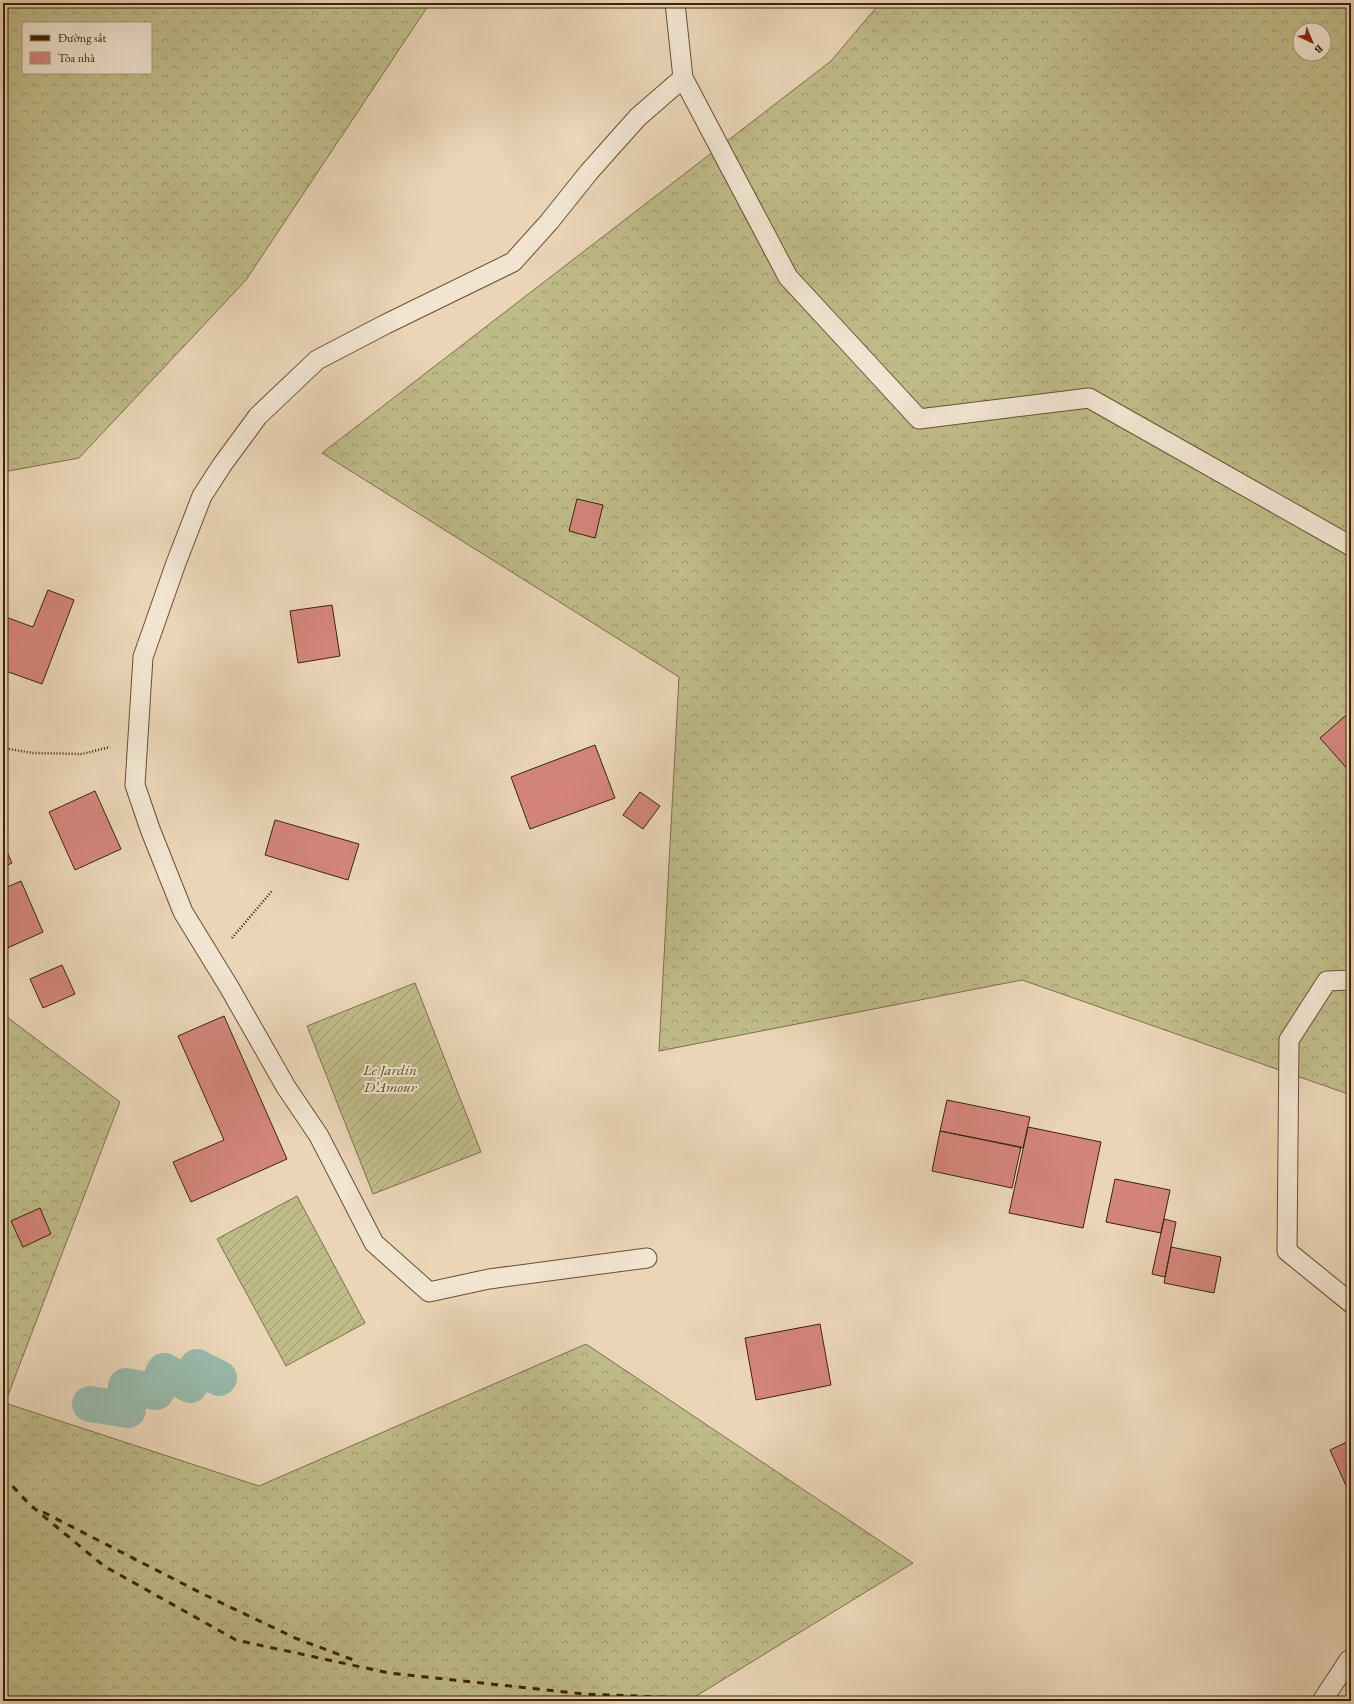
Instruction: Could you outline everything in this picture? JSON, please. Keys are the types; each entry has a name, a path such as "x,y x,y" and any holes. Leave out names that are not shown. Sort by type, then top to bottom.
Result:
{"lane":[{"path":"676,3 683,78 788,276 919,418 1089,398 1351,546"},
{"path":"647,1258 489,1278 429,1292 374,1243 319,1136 286,1087 183,912 150,829 135,785 143,658 176,563 202,496 222,465 258,416 317,360 386,324 513,262 549,222 589,172 638,117 683,78"},
{"path":"1351,980 1327,981 1289,1040 1287,1251 1351,1302"},
{"path":"1322,1701 1349,1660 1351,1660"}],"path":[{"path":"3,748 33,752 82,754 138,740"},
{"path":"213,961 272,891"}],"green space":[{"path":"3,3 430,3 246,280 79,458 3,472"},
{"path":"880,3 1351,3 1351,1095 1022,980 659,1051 679,677 322,453 831,61"},
{"name":"Le Jardin D’Amour","path":"415,983 481,1152 373,1194 307,1026"},
{"path":"3,1014 120,1102 5,1403 259,1486 586,1344 913,1563 688,1701 3,1701"},
{"path":"297,1196 365,1323 286,1366 217,1239"}],"building":[{"path":"577,499 603,505 595,538 569,531"},
{"path":"48,590 74,600 42,684 3,670 3,616 33,627"},
{"path":"332,605 340,656 298,663 290,611"},
{"path":"1351,711 1351,773 1320,738"},
{"path":"595,745 615,798 530,829 511,777"},
{"path":"95,791 121,849 75,870 49,812"},
{"path":"640,792 660,806 643,829 623,815"},
{"path":"275,820 359,844 348,880 265,855"},
{"path":"3,843 12,863 3,867"},
{"path":"21,881 43,932 3,950 3,889"},
{"path":"62,965 75,994 43,1008 30,979"},
{"path":"224,1016 287,1159 191,1202 173,1162 224,1140 178,1036"},
{"path":"947,1100 1030,1117 1023,1148 940,1131"},
{"path":"1028,1127 1101,1142 1083,1228 1009,1213"},
{"path":"940,1131 1021,1147 1012,1188 932,1171"},
{"path":"1115,1179 1170,1190 1161,1233 1106,1222"},
{"path":"40,1208 51,1234 23,1247 11,1221"},
{"path":"1164,1219 1176,1222 1165,1277 1152,1274"},
{"path":"1171,1247 1221,1257 1214,1293 1164,1283"},
{"path":"820,1324 831,1385 756,1400 745,1338"},
{"path":"1351,1440 1351,1497 1330,1450"}],"waterway":[{"path":"90,1404 128,1410 126,1386 156,1392 164,1371 190,1385 197,1367 219,1378"}],"railway":[{"path":"3,1476 30,1505 104,1566 236,1640 389,1673 584,1694 762,1701"},
{"path":"43,1512 205,1595 295,1638 359,1662"}]}
